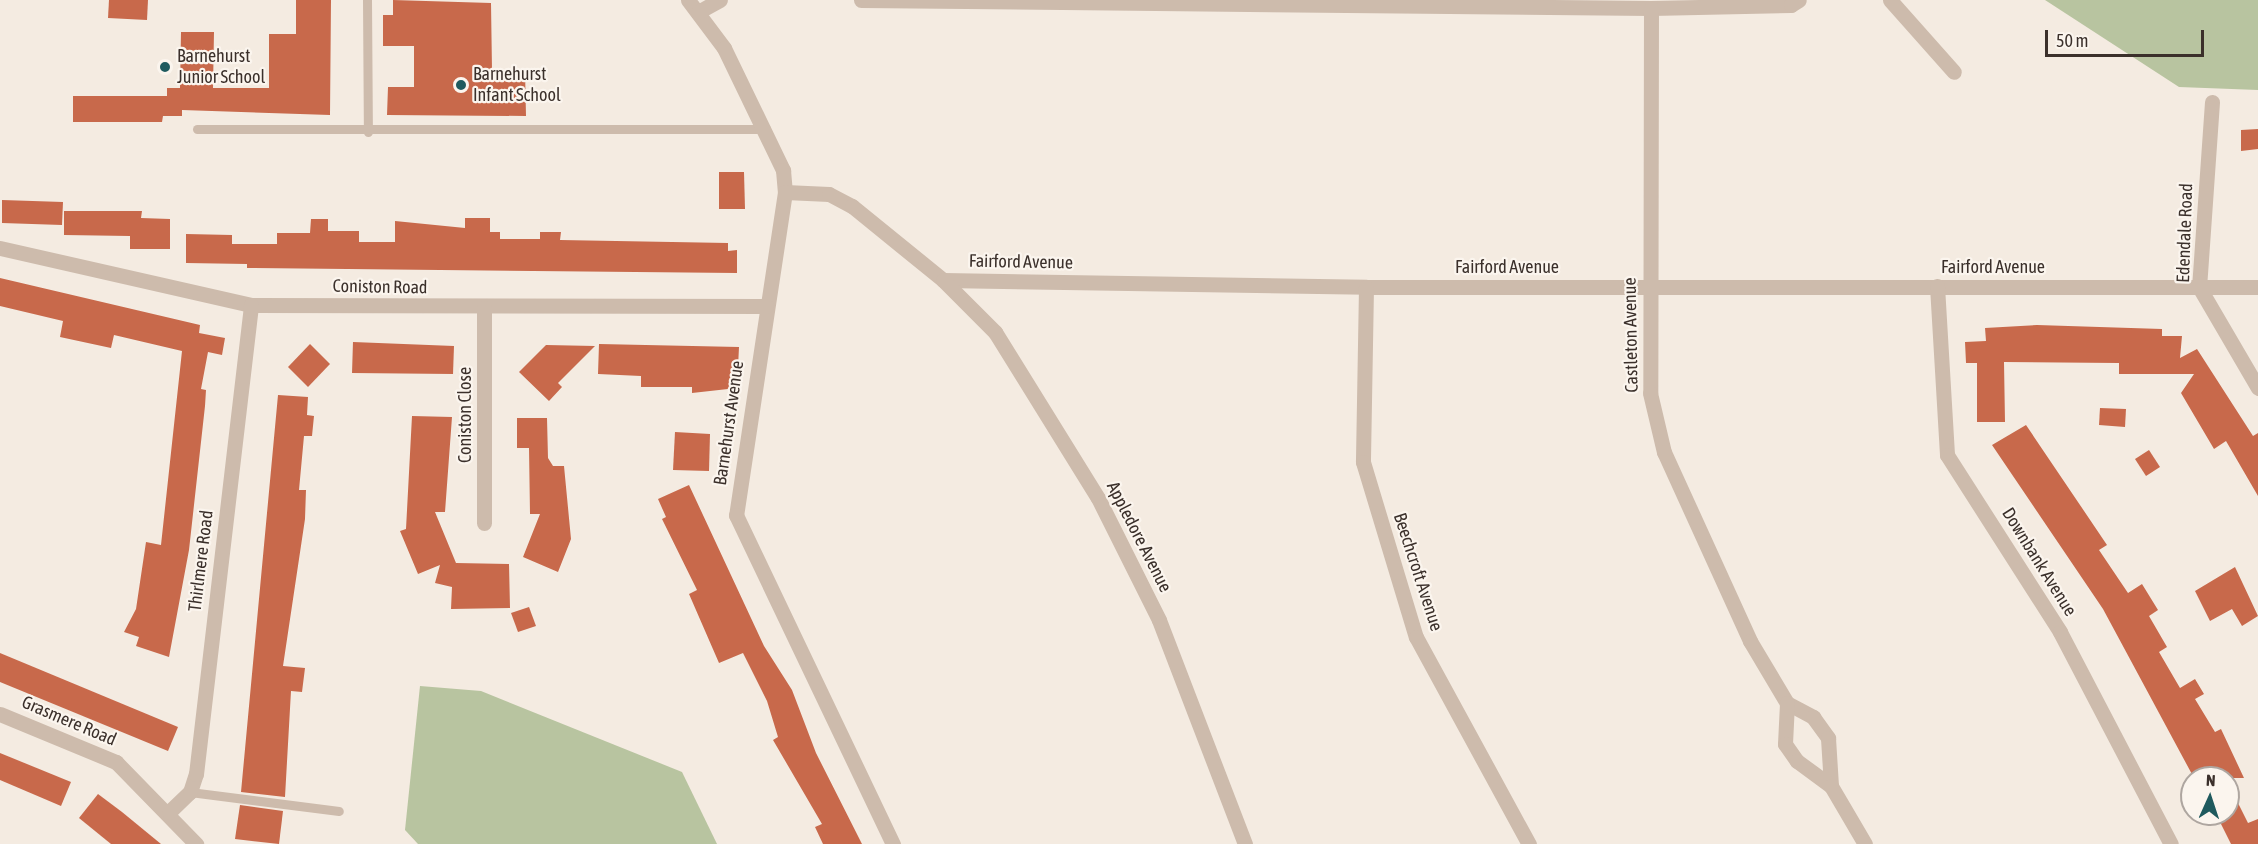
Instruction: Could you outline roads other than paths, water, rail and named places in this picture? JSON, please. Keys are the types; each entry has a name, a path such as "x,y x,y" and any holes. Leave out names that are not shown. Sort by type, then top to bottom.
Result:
{"street":[{"name":"Barnehurst Avenue","path":"688,0 698,12 766,129 783,170 785,192 736,515 893,844"},
{"path":"698,12 720,0"},
{"path":"861,0 1651,8 1791,5 1799,0"},
{"path":"1890,0 1954,72"},
{"name":"Castleton Avenue","path":"1651,8 1650,393 1664,452 1700,542 1787,703"},
{"name":"Edendale Road","path":"2212,102 2199,287 2258,388"},
{"path":"785,192 829,194 852,206 942,280"},
{"name":"Coniston Road","path":"0,248 251,305 484,308 766,306"},
{"name":"Fairford Avenue","path":"942,280 1366,287 2258,287"},
{"name":"Appledore Avenue","path":"942,280 995,332 1098,498 1159,620 1245,844"},
{"name":"Downbank Avenue","path":"1937,286 1947,455 2060,632 2171,844"},
{"name":"Beechcroft Avenue","path":"1366,287 1363,462 1416,637 1529,844"},
{"name":"Thirlmere Road","path":"190,792 251,305"},
{"name":"Coniston Close","path":"484,308 484,523"},
{"path":"1831,786 1828,738 1813,717 1787,703 1785,744 1797,761 1831,786 1865,844"},
{"name":"Grasmere Road","path":"0,714 116,762 169,812 196,844"},
{"path":"169,812 190,792"}],"lane":[{"path":"367,0 368,132"},
{"path":"197,129 368,132 766,129"},
{"path":"190,792 339,811"}],"place":[{"name":"Barnehurst Junior School","path":"165,67"},
{"name":"Barnehurst Infant School","path":"461,85"}]}
